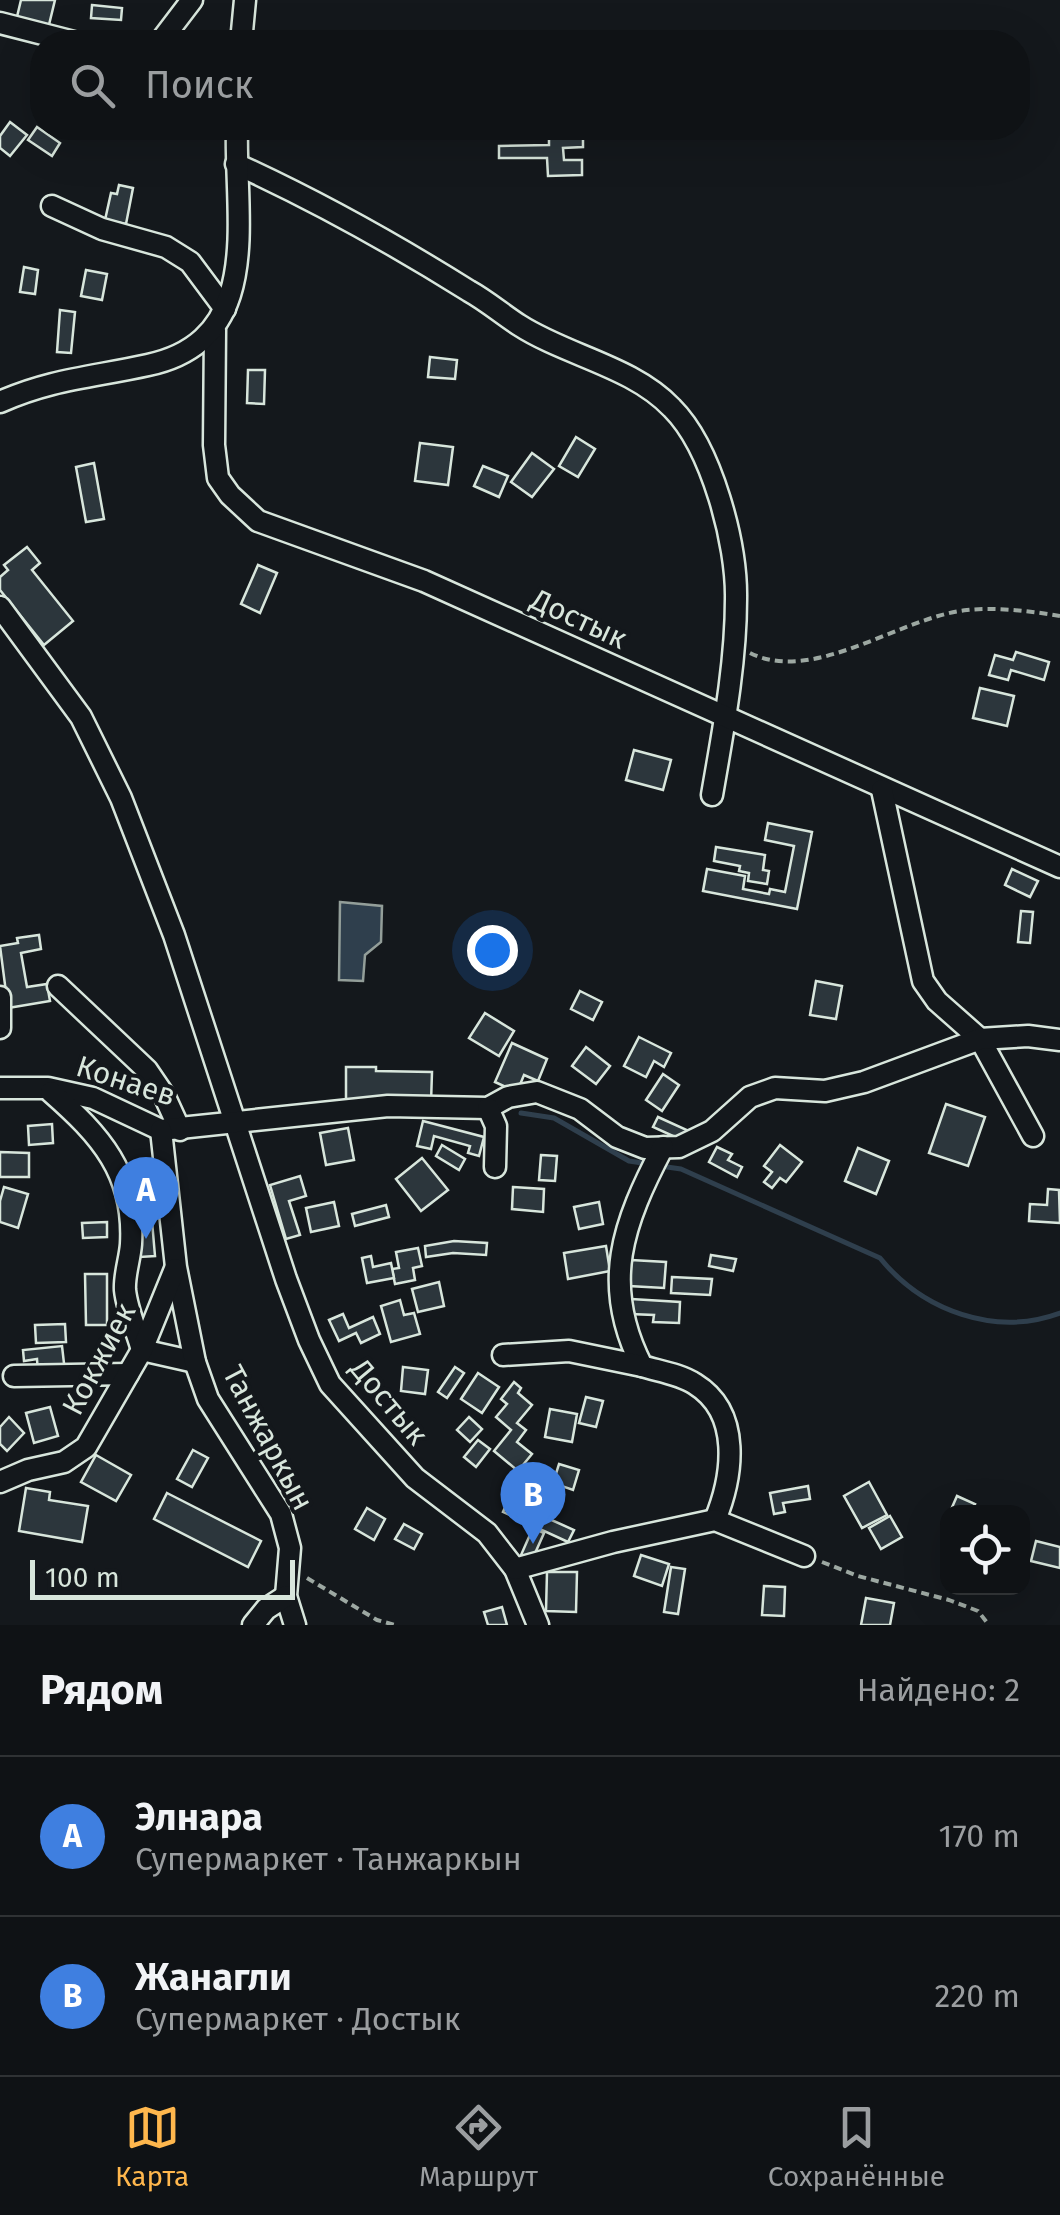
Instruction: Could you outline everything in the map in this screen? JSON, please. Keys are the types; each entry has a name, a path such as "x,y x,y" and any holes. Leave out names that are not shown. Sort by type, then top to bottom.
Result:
{"street":[{"path":"169,30 192,0"},
{"path":"242,30 245,0"},
{"path":"0,23 30,31"},
{"path":"0,402 38,385 153,364 188,352 214,330 233,295 239,238 237,145"},
{"path":"237,145 314,200 473,293 522,328 640,383 672,408 694,437 709,467 727,528 736,598 725,718 712,796"},
{"path":"52,206 102,230 166,246 190,262 226,309"},
{"name":"Достык","path":"214,330 214,445 218,478 230,496 258,521 424,581 1060,867"},
{"name":"Достык","path":"0,607 81,717 120,798 174,935 286,1278 330,1384 415,1478 488,1532 515,1569 538,1625"},
{"path":"882,790 923,981 937,1001 980,1039 1034,1136"},
{"path":"58,986 147,1070 164,1095 170,1130"},
{"path":"0,997 0,1028"},
{"path":"234,1121 388,1106 488,1108 508,1097 537,1092 580,1109 617,1137 645,1148 680,1147 712,1131 750,1097 775,1088 825,1091 864,1082 980,1039 1028,1036 1060,1040"},
{"name":"Конаев","path":"0,1088 48,1088 92,1098 170,1130 234,1121"},
{"path":"48,1088 93,1129 110,1152 128,1199 132,1241 126,1290 142,1350 195,1362"},
{"path":"488,1108 496,1126 495,1168"},
{"name":"Танжаркын","path":"170,1130 176,1267 195,1362 208,1398 281,1514 290,1548 286,1596 295,1625"},
{"path":"642,1366 630,1343 619,1294 622,1240 663,1148"},
{"name":"Кокжиек","path":"0,1482 28,1470 64,1462 86,1447 142,1350 176,1267"},
{"path":"503,1355 569,1350 693,1382 719,1405 730,1447 729,1487 716,1520"},
{"path":"14,1376 128,1374"},
{"path":"515,1569 716,1520 804,1556"},
{"path":"253,1625 266,1609 286,1596"}],"path":[{"path":"732,645 765,661 800,662 964,610 1024,610 1060,616"},
{"path":"804,1556 858,1576 949,1600 978,1612 989,1625"},
{"path":"306,1578 377,1620 395,1625"}],"water":[{"path":"340,902 382,906 381,942 365,955 363,981 339,980"}],"building":[{"path":"21,0 55,0 48,30 15,25"},
{"path":"92,5 122,8 121,20 91,18"},
{"path":"10,122 27,135 10,156 0,148 0,136"},
{"path":"30,137 60,143 52,156 28,140"},
{"path":"549,140 583,140 583,147 563,148 564,160 582,160 582,175 548,176 547,158 499,158 499,146 549,145"},
{"path":"119,185 133,188 126,224 105,220 111,193 117,194"},
{"path":"24,267 38,270 35,294 20,292"},
{"path":"86,270 107,274 102,300 81,296"},
{"path":"60,310 75,312 71,353 57,352"},
{"path":"430,357 457,360 455,379 428,377"},
{"path":"248,370 265,370 264,404 247,403"},
{"path":"576,437 595,449 578,477 559,466"},
{"path":"420,443 453,447 448,485 415,481"},
{"path":"532,453 554,469 532,497 511,482"},
{"path":"94,463 104,519 86,522 76,467"},
{"path":"483,466 508,476 499,497 474,486"},
{"path":"27,547 40,563 32,570 73,621 44,645 0,590 0,577 8,570 4,565"},
{"path":"258,565 277,573 260,613 241,604"},
{"path":"1016,652 1049,662 1044,680 1011,670 1008,680 989,675 995,655 1013,660"},
{"path":"980,688 1014,696 1007,726 973,718"},
{"path":"634,750 671,760 663,790 626,780"},
{"path":"768,823 812,832 797,909 703,891 707,869 745,876 743,889 769,894 770,889 785,892 794,846 765,840"},
{"path":"716,847 765,855 763,870 769,871 767,884 748,881 749,873 739,871 740,866 714,861"},
{"path":"1012,869 1038,881 1030,897 1005,885"},
{"path":"1021,911 1033,912 1030,943 1018,942"},
{"path":"39,935 41,949 21,953 27,987 47,984 50,1001 8,1008 0,946 18,943 17,938"},
{"path":"816,981 842,986 836,1019 810,1015"},
{"path":"580,991 602,1002 593,1020 571,1009"},
{"path":"485,1013 514,1031 499,1056 469,1038"},
{"path":"639,1037 671,1053 664,1067 654,1061 646,1077 624,1066"},
{"path":"512,1043 547,1059 538,1081 524,1075 517,1092 495,1082"},
{"path":"586,1047 610,1066 596,1084 572,1066"},
{"path":"346,1067 432,1072 431,1103 346,1102"},
{"path":"663,1074 679,1085 662,1111 646,1100"},
{"path":"946,1104 985,1117 968,1166 929,1153"},
{"path":"658,1117 689,1131 684,1141 653,1127"},
{"path":"423,1121 484,1137 479,1156 468,1153 470,1146 434,1136 431,1149 417,1146"},
{"path":"52,1124 53,1143 29,1145 28,1126"},
{"path":"348,1128 354,1160 326,1165 320,1133"},
{"path":"442,1145 465,1159 459,1170 436,1156"},
{"path":"780,1145 802,1162 786,1182 780,1178 772,1188 764,1182 772,1172 764,1166"},
{"path":"717,1147 732,1154 728,1160 742,1167 737,1177 709,1162"},
{"path":"858,1148 889,1161 876,1194 845,1181"},
{"path":"0,1152 29,1153 29,1177 0,1177"},
{"path":"541,1155 557,1156 555,1181 539,1180"},
{"path":"422,1158 448,1190 421,1211 396,1179"},
{"path":"300,1176 306,1196 289,1201 300,1235 286,1239 270,1185"},
{"path":"4,1187 28,1194 18,1228 0,1222"},
{"path":"513,1187 544,1189 543,1212 512,1209"},
{"path":"1048,1189 1059,1190 1060,1223 1029,1221 1030,1204 1047,1205"},
{"path":"334,1202 339,1226 311,1232 306,1208"},
{"path":"599,1202 603,1224 579,1229 574,1207"},
{"path":"386,1205 389,1217 355,1226 352,1214"},
{"path":"152,1221 155,1256 140,1257 137,1222"},
{"path":"107,1222 107,1237 83,1238 82,1223"},
{"path":"454,1241 487,1243 486,1255 453,1253 426,1257 425,1246"},
{"path":"606,1246 610,1271 568,1279 564,1253"},
{"path":"418,1248 422,1266 413,1268 415,1280 395,1284 392,1269 399,1268 396,1252"},
{"path":"711,1255 736,1259 733,1271 709,1266"},
{"path":"371,1256 373,1267 391,1263 394,1278 367,1283 362,1258"},
{"path":"631,1260 666,1262 664,1288 629,1286"},
{"path":"85,1274 107,1274 107,1325 86,1325"},
{"path":"672,1277 712,1279 710,1295 671,1293"},
{"path":"439,1282 444,1306 418,1312 412,1289"},
{"path":"631,1299 680,1302 679,1323 653,1322 654,1315 630,1314"},
{"path":"400,1300 404,1315 414,1313 420,1334 391,1342 381,1306"},
{"path":"343,1314 349,1328 373,1317 380,1334 361,1343 356,1333 339,1341 329,1320"},
{"path":"65,1324 66,1342 36,1343 35,1325"},
{"path":"62,1346 65,1372 38,1374 37,1359 24,1361 23,1350"},
{"path":"403,1367 428,1370 425,1394 401,1391"},
{"path":"455,1367 464,1373 447,1398 438,1392"},
{"path":"478,1373 499,1387 482,1413 461,1399"},
{"path":"514,1382 521,1388 518,1393 532,1405 517,1423 526,1430 517,1442 532,1454 518,1471 494,1451 511,1430 496,1417 507,1404 501,1399"},
{"path":"586,1397 603,1401 596,1427 579,1423"},
{"path":"50,1407 58,1436 34,1443 26,1413"},
{"path":"550,1409 577,1414 572,1442 545,1437"},
{"path":"9,1417 24,1433 7,1451 0,1444 0,1427"},
{"path":"469,1417 482,1429 470,1442 457,1430"},
{"path":"478,1440 490,1449 476,1467 464,1457"},
{"path":"193,1450 208,1458 192,1487 177,1479"},
{"path":"96,1455 131,1475 116,1501 81,1482"},
{"path":"559,1464 579,1470 573,1490 553,1483"},
{"path":"869,1482 887,1515 862,1528 844,1496"},
{"path":"808,1486 810,1499 783,1503 785,1512 774,1514 770,1493"},
{"path":"514,1487 553,1505 547,1518 574,1530 568,1542 503,1512"},
{"path":"26,1488 50,1492 49,1500 88,1506 82,1542 19,1531"},
{"path":"167,1493 261,1541 248,1567 154,1519"},
{"path":"957,1496 975,1504 974,1505 953,1505"},
{"path":"367,1508 385,1519 374,1540 355,1529"},
{"path":"890,1516 902,1537 881,1549 869,1528"},
{"path":"404,1524 422,1534 414,1549 395,1539"},
{"path":"533,1528 544,1533 532,1560 521,1555"},
{"path":"1036,1541 1060,1547 1060,1568 1031,1561"},
{"path":"641,1555 669,1564 662,1586 634,1576"},
{"path":"671,1567 685,1569 678,1614 664,1612"},
{"path":"547,1572 577,1572 576,1612 546,1611"},
{"path":"764,1586 785,1587 784,1616 762,1615"},
{"path":"866,1598 894,1603 890,1625 861,1625"},
{"path":"502,1607 507,1625 488,1625 484,1612"}],"waterway":[{"path":"521,1113 554,1118 629,1161 649,1164"},
{"path":"660,1166 681,1169 880,1258 917,1292 962,1314 1010,1322 1060,1313"}],"place":[{"name":"Элнара","path":"146,1239"},
{"name":"Жанагли","path":"533,1544"}]}
